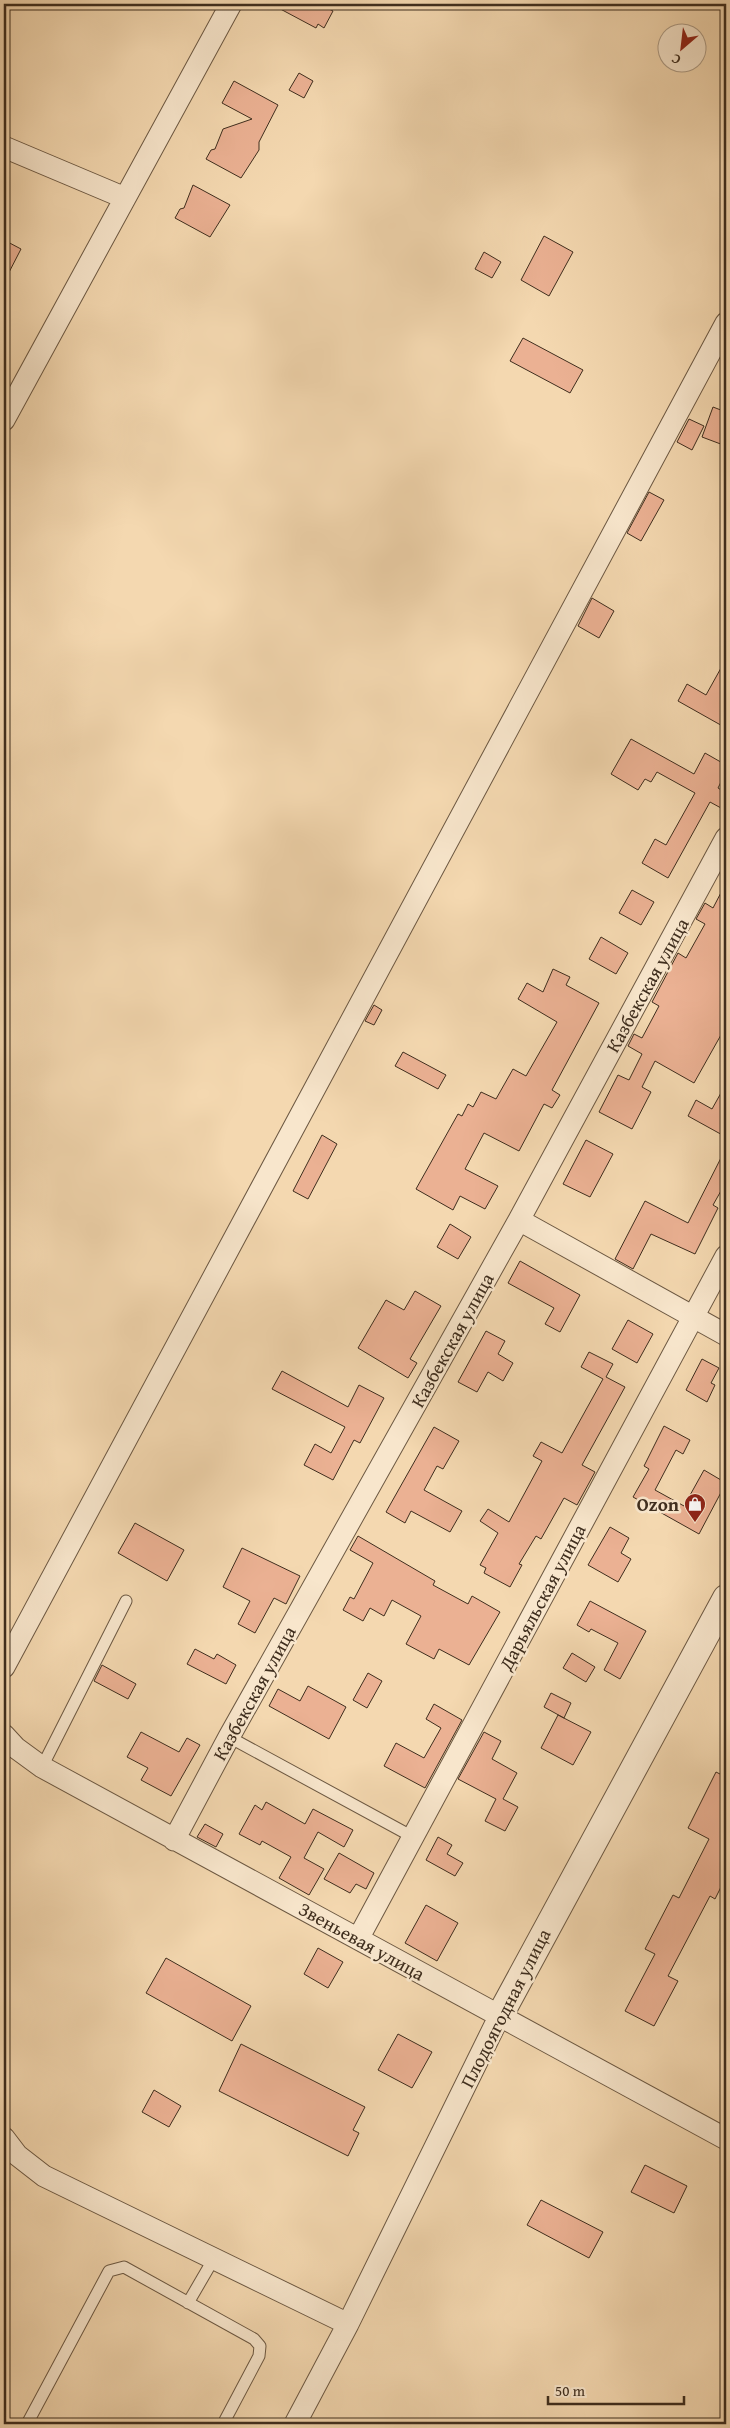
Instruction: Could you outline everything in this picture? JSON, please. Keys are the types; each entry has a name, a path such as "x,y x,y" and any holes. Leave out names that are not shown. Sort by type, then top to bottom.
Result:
{"street":[{"path":"4,420 231,4"},
{"path":"4,147 125,198"},
{"path":"4,1667 726,323"},
{"name":"Казбекская улица","path":"174,1840 229,1737 519,1220 726,838"},
{"path":"519,1220 726,1335"},
{"name":"Дарьяльская улица","path":"358,1939 726,1256"},
{"name":"Плодоягодная улица","path":"295,2424 348,2324 499,2016 726,1598"},
{"name":"Звеньевая улица","path":"4,1735 16,1748 42,1767 726,2139"},
{"path":"4,2138 17,2155 44,2176 213,2260 348,2324"}],"lane":[{"path":"42,1767 126,1601"},
{"path":"229,1737 413,1837"},
{"path":"188,2302 213,2260"},
{"path":"27,2424 109,2271 124,2267 254,2339 260,2346 259,2356 223,2424"}],"building":[{"path":"271,4 329,4 327,8 333,11 324,28 318,24 316,28"},
{"path":"299,73 313,81 304,98 289,90"},
{"path":"234,81 278,105 259,142 259,150 241,178 206,159 211,150 215,149 223,129 252,119 222,103"},
{"path":"193,185 230,205 210,237 175,218 180,209 184,208"},
{"path":"544,236 573,252 549,296 521,280"},
{"path":"4,240 21,249 4,282"},
{"path":"484,252 501,262 492,278 475,269"},
{"path":"523,338 583,370 570,393 510,361"},
{"path":"713,407 726,412 726,446 702,437"},
{"path":"689,419 704,426 692,450 677,442"},
{"path":"649,492 664,500 641,541 627,533"},
{"path":"592,598 614,611 599,638 578,626"},
{"path":"726,659 726,728 678,701 687,684 706,695"},
{"path":"631,739 694,774 705,753 726,765 726,772 718,788 726,793 726,798 721,808 710,802 668,878 642,863 655,839 666,845 695,793 657,772 651,782 645,779 638,790 611,774"},
{"path":"726,883 726,1026 694,1083 655,1061 642,1087 651,1092 632,1129 599,1112 618,1075 629,1080 642,1054 628,1046 634,1034 642,1038 659,1006 652,1002 678,953 686,958 705,924 696,919 705,903 713,908"},
{"path":"632,890 654,902 641,925 619,913"},
{"path":"601,937 628,953 616,974 589,959"},
{"path":"553,969 570,977 566,985 599,1003 552,1090 560,1095 552,1108 544,1104 519,1151 484,1133 465,1169 498,1186 485,1209 460,1196 453,1210 416,1189 458,1114 462,1116 468,1104 473,1107 481,1092 496,1099 513,1069 526,1076 557,1022 518,999 527,983 543,992"},
{"path":"374,1005 382,1010 374,1025 365,1021"},
{"path":"403,1052 446,1075 438,1089 395,1066"},
{"path":"726,1084 726,1137 688,1116 696,1100 712,1109"},
{"path":"322,1135 337,1144 308,1199 293,1191"},
{"path":"586,1140 613,1154 590,1197 563,1184"},
{"path":"726,1148 726,1182 713,1205 718,1208 695,1254 651,1234 633,1269 615,1259 645,1201 688,1223"},
{"path":"450,1224 471,1237 458,1259 437,1247"},
{"path":"520,1261 580,1295 560,1332 545,1324 554,1308 508,1283"},
{"path":"415,1291 441,1306 410,1359 417,1363 408,1378 358,1348 386,1300 404,1310"},
{"path":"628,1320 653,1334 637,1363 612,1349"},
{"path":"486,1331 505,1341 498,1354 513,1363 503,1381 488,1372 477,1392 458,1382"},
{"path":"589,1352 613,1364 606,1377 625,1387 582,1465 595,1472 577,1505 564,1498 541,1539 536,1536 519,1564 522,1565 510,1587 484,1573 486,1568 480,1565 498,1533 480,1521 488,1509 509,1522 542,1461 533,1456 541,1442 562,1453 603,1379 581,1367"},
{"path":"702,1359 719,1368 711,1383 715,1385 707,1402 686,1390"},
{"path":"282,1371 348,1407 359,1385 384,1398 360,1443 354,1440 333,1480 304,1465 315,1444 331,1453 345,1427 272,1389"},
{"path":"664,1426 690,1440 683,1454 676,1450 655,1490 684,1506 704,1470 726,1483 699,1534 633,1497 649,1469 644,1466"},
{"path":"434,1427 459,1441 443,1469 437,1466 424,1490 462,1511 450,1532 411,1511 405,1523 386,1512"},
{"path":"135,1523 184,1550 167,1581 118,1553"},
{"path":"610,1527 629,1538 621,1553 631,1559 618,1582 588,1565"},
{"path":"358,1536 435,1581 433,1585 468,1604 472,1596 500,1612 469,1665 439,1649 434,1659 406,1644 421,1616 392,1600 384,1616 370,1608 363,1621 343,1610 350,1597 354,1599 373,1563 350,1550"},
{"path":"242,1548 300,1576 286,1604 274,1598 255,1633 238,1624 250,1601 223,1587"},
{"path":"590,1601 646,1631 620,1679 604,1670 618,1643 591,1629 589,1632 577,1625"},
{"path":"195,1649 214,1659 217,1654 236,1665 226,1684 187,1664"},
{"path":"572,1653 595,1667 586,1682 563,1668"},
{"path":"102,1665 136,1684 128,1699 94,1681"},
{"path":"368,1673 382,1681 367,1708 353,1700"},
{"path":"308,1686 346,1707 329,1739 269,1706 278,1689 300,1701"},
{"path":"551,1693 571,1703 564,1718 544,1707"},
{"path":"434,1704 462,1720 425,1788 384,1766 396,1743 424,1758 441,1728 426,1719"},
{"path":"558,1715 591,1732 573,1765 541,1748"},
{"path":"141,1732 179,1752 187,1738 200,1745 171,1796 141,1780 148,1768 127,1757"},
{"path":"484,1732 501,1741 492,1759 517,1773 503,1799 518,1807 505,1831 485,1821 496,1799 458,1779"},
{"path":"716,1772 726,1777 726,1877 715,1899 710,1896 668,1976 678,1981 654,2026 625,2011 655,1954 645,1949 673,1895 679,1898 709,1839 688,1828"},
{"path":"266,1802 305,1824 313,1809 353,1830 344,1847 318,1832 304,1858 324,1869 309,1895 279,1878 291,1857 262,1841 260,1845 239,1834 255,1805 262,1810"},
{"path":"205,1824 223,1834 216,1847 197,1837"},
{"path":"438,1837 452,1845 447,1854 463,1863 455,1876 426,1860"},
{"path":"339,1853 374,1873 366,1889 356,1884 350,1893 324,1879"},
{"path":"426,1905 458,1923 437,1961 405,1943"},
{"path":"318,1948 343,1962 328,1988 304,1974"},
{"path":"166,1958 251,2006 232,2041 146,1993"},
{"path":"398,2034 432,2052 412,2088 378,2070"},
{"path":"241,2044 365,2107 353,2130 359,2133 348,2156 219,2091"},
{"path":"154,2090 181,2106 169,2127 142,2112"},
{"path":"645,2165 687,2186 674,2213 631,2192"},
{"path":"541,2200 603,2232 589,2258 527,2225"}],"place":[{"name":"Ozon","path":"695,1523"}]}
